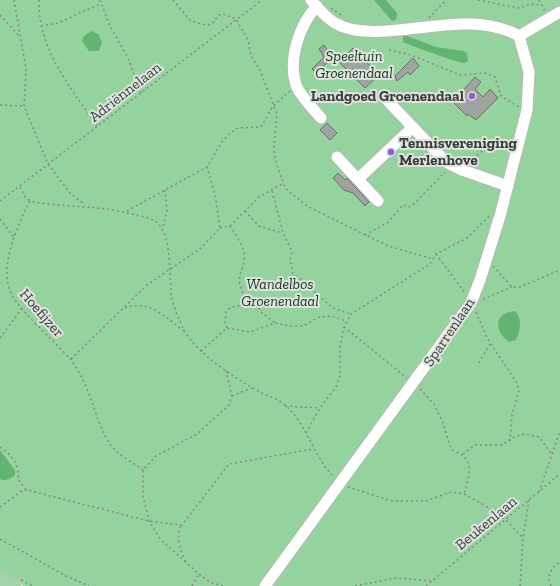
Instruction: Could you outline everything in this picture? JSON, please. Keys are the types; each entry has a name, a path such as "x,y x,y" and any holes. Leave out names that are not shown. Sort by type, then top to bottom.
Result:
{"main road":[{"path":"0,580 13,586"}],"street":[{"path":"321,118 296,87 294,56 308,15 314,3 336,24 348,29 372,31 438,25 476,24 494,27 519,36 560,12"},
{"name":"Sparrenlaan","path":"265,586 471,303 480,280 503,205 527,110 529,72 519,36"},
{"path":"384,98 446,162 462,170 508,186"},
{"path":"358,179 413,127"},
{"path":"338,157 378,201"}],"path":[{"path":"14,0 26,69 24,106 48,164 70,193 86,206"},
{"path":"39,0 41,26 47,47 55,64 97,126"},
{"path":"100,0 100,4 128,58 141,93"},
{"path":"173,0 190,20 197,24 212,24 218,15 223,14 236,19 248,40 251,56 259,68 277,114 274,139 275,159 282,184 307,206 388,246 433,259"},
{"name":"Adriënnelaan","path":"0,201 262,0"},
{"path":"428,19 446,0"},
{"path":"478,0 519,8 531,4 542,5"},
{"path":"41,26 58,24 100,4"},
{"path":"0,15 20,37"},
{"path":"389,50 411,55 460,75 485,73 495,77 501,96 527,110"},
{"path":"126,212 207,167 221,143 229,134 238,128 261,127 273,106 296,87"},
{"path":"0,105 24,106"},
{"path":"365,234 387,223 403,205 409,208 443,173 449,170 462,170 490,144 495,145 520,139"},
{"path":"207,167 215,195 220,228"},
{"path":"70,359 147,285 201,248 220,228 230,226 259,197 282,184"},
{"path":"19,186 30,201 45,204 117,209 156,222 162,231 169,253 172,298 176,312 185,331 201,351 226,370 252,388 285,406 306,433 328,471 341,483 368,494 392,501 426,501 451,492 464,494 506,520 523,538"},
{"path":"162,231 167,211 165,190"},
{"path":"272,191 283,233 292,252 290,260 293,274 307,283 311,289 333,308 351,314"},
{"name":"Hoefijzer","path":"30,201 14,237 10,250 7,277 9,289 22,308 70,359 86,384 109,442 123,456 143,470"},
{"path":"306,433 320,408 336,388 340,376 340,348 344,327 351,314 430,264 436,254 467,238 503,205"},
{"path":"246,211 259,226 283,233"},
{"path":"0,219 14,237"},
{"path":"230,226 241,244 244,254 239,286 246,299 256,302 260,311 275,323 291,326 303,326 319,317 332,316 346,321"},
{"path":"436,254 471,303 490,344 517,383 519,390 512,415 510,441"},
{"path":"489,262 512,286"},
{"path":"471,303 512,286 520,287 560,270"},
{"path":"227,328 225,322 226,312 231,307 244,305 246,299"},
{"path":"123,309 133,305 147,306 185,331"},
{"path":"0,338 22,308"},
{"path":"227,328 250,332 275,323"},
{"path":"344,327 414,383 434,404 443,423 451,449 462,455 468,462 470,469 464,494"},
{"path":"201,351 227,328"},
{"path":"479,363 490,344"},
{"path":"223,586 210,582 199,574 186,564 161,540 149,521 143,496 143,470 156,456 197,434 230,405 232,396 226,370"},
{"path":"232,396 252,388"},
{"path":"285,406 320,408"},
{"path":"539,492 551,453 560,431"},
{"path":"462,455 475,445 502,445 514,437 524,434 533,434 539,437 551,453"},
{"path":"0,447 11,456 16,467 19,481 27,490"},
{"path":"186,564 179,538 179,530 229,464 314,449"},
{"name":"Beukenlaan","path":"426,586 560,474"},
{"path":"0,507 23,490 27,490 149,521 182,525"},
{"path":"520,586 523,538 529,500"},
{"path":"0,539 66,576 89,586"},
{"path":"550,586 548,580 550,571 560,562"},
{"path":"192,586 199,574"},
{"path":"355,586 396,578 432,581"}],"green space":[{"name":"Wandelbos Groenendaal","path":"0,0 560,0 560,586 25,586 0,573"}],"shaded area":[{"path":"374,0 386,0 397,13 396,20 392,21"},
{"path":"91,31 98,34 102,42 99,51 89,51 82,41 84,36"},
{"path":"403,36 407,36 436,47 463,51 467,53 468,61 461,63 415,47 403,42"},
{"path":"515,311 518,314 520,321 520,329 516,340 509,342 501,333 498,323 499,319 503,315 508,312"},
{"path":"0,450 15,470 15,475 10,479 0,479"}],"building":[{"path":"324,45 329,53 331,51 337,57 331,63 329,61 316,73 312,69 324,57 319,49"},
{"path":"353,48 379,75 365,88 339,62"},
{"path":"413,58 419,66 410,75 408,72 397,81 395,76"},
{"path":"475,77 481,82 475,89 483,97 490,89 498,98 476,120 468,114 467,116 453,102"},
{"path":"327,123 337,133 330,140 320,130"},
{"path":"338,173 345,180 347,178 369,202 365,206 353,193 344,190 333,178"}],"place":[{"name":"Landgoed Groenendaal","path":"472,96"},
{"name":"Tennisvereniging Merlenhove","path":"391,152"}],"park label":[{"name":"Speeltuin Groenendaal","path":"354,64"}]}
